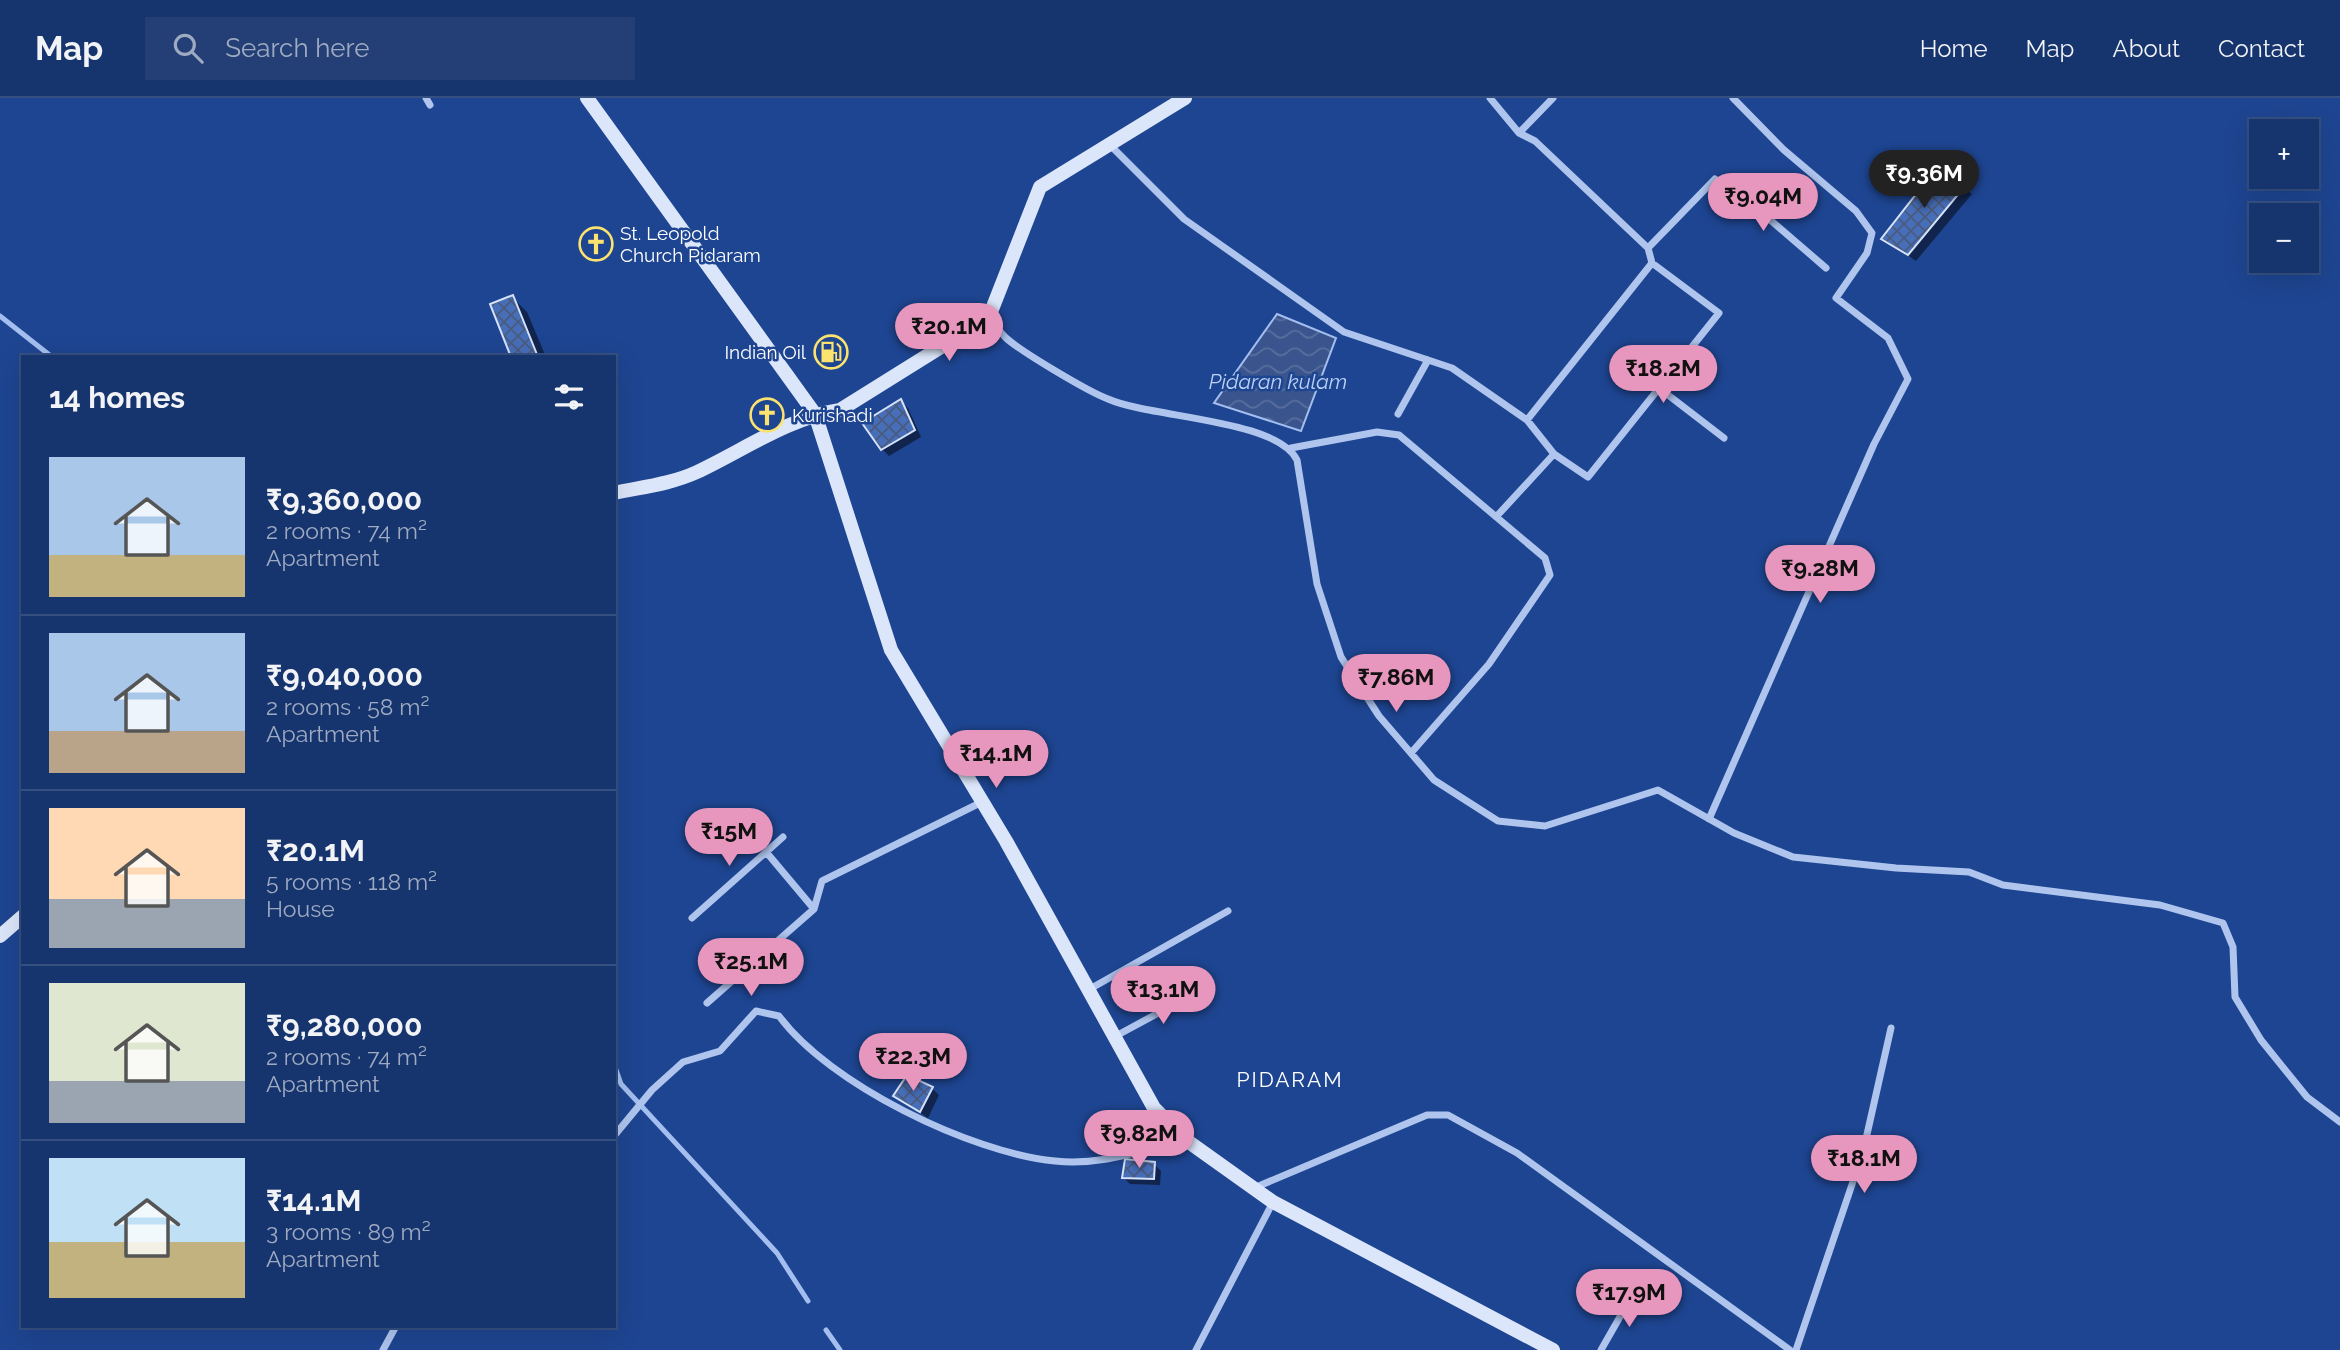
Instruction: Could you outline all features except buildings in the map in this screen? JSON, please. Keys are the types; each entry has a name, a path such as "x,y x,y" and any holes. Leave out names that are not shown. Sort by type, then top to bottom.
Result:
{"main road":[{"path":"587,98 815,414 891,650 982,802 1154,1108 1186,1140 1273,1202 1553,1350"},
{"path":"616,493 668,483 698,472 748,444 815,414 840,411 989,317 1040,187 1185,98"},
{"path":"0,936 21,918"}],"street":[{"path":"1110,145 1184,219 1344,332 1452,368 1527,420 1554,454 1588,477 1719,313 1652,263 1648,248 1535,141 1520,133 1490,98"},
{"path":"1520,133 1553,98"},
{"path":"1709,819 1874,444 1908,379 1888,338 1836,298 1867,253 1872,233 1856,211 1784,150 1733,98"},
{"path":"1648,248 1715,179 1760,211 1826,268"},
{"path":"1527,420 1652,263"},
{"path":"989,317 1007,338 1106,399 1144,411 1196,418 1271,437 1291,448 1297,460 1317,584 1341,657 1379,716 1434,780 1498,821 1545,826 1658,790 1734,833 1793,857 1896,868 1969,872 1979,878 2003,884 2160,905 2223,923 2233,947 2235,996 2261,1040 2307,1097 2340,1122"},
{"path":"1398,414 1428,360"},
{"path":"1659,388 1724,438"},
{"path":"1291,448 1377,432 1399,435 1545,558 1550,575 1489,664 1410,752"},
{"path":"1496,517 1554,454"},
{"path":"707,1003 814,909 822,881 982,802"},
{"path":"692,918 783,837"},
{"path":"767,853 814,909"},
{"path":"1087,990 1228,911"},
{"path":"1113,1037 1199,991"},
{"path":"616,1134 652,1090 683,1062 720,1051 756,1011 779,1016 794,1036 820,1059 884,1100 966,1141 1053,1161 1079,1162 1133,1156 1186,1140"},
{"path":"1796,1350 1863,1152 1891,1028"},
{"path":"1254,1188 1427,1115 1448,1115 1517,1153 1790,1350"},
{"path":"1196,1350 1273,1202"},
{"path":"1601,1350 1633,1294"},
{"path":"383,1350 395,1328"}],"water":[{"name":"Pidaran kulam","path":"1277,314 1336,338 1301,431 1214,403"}],"waterway":[{"path":"0,316 49,355"},
{"path":"616,1070 621,1084 777,1253 808,1301"},
{"path":"826,1330 840,1350"}],"place":[{"name":"St. Leopold Church Pidaram","path":"596,244"},
{"name":"Indian Oil","path":"831,352"},
{"name":"Kurishadi","path":"767,415"}],"district":[{"name":"PIDARAM","path":"1290,1079"}]}
